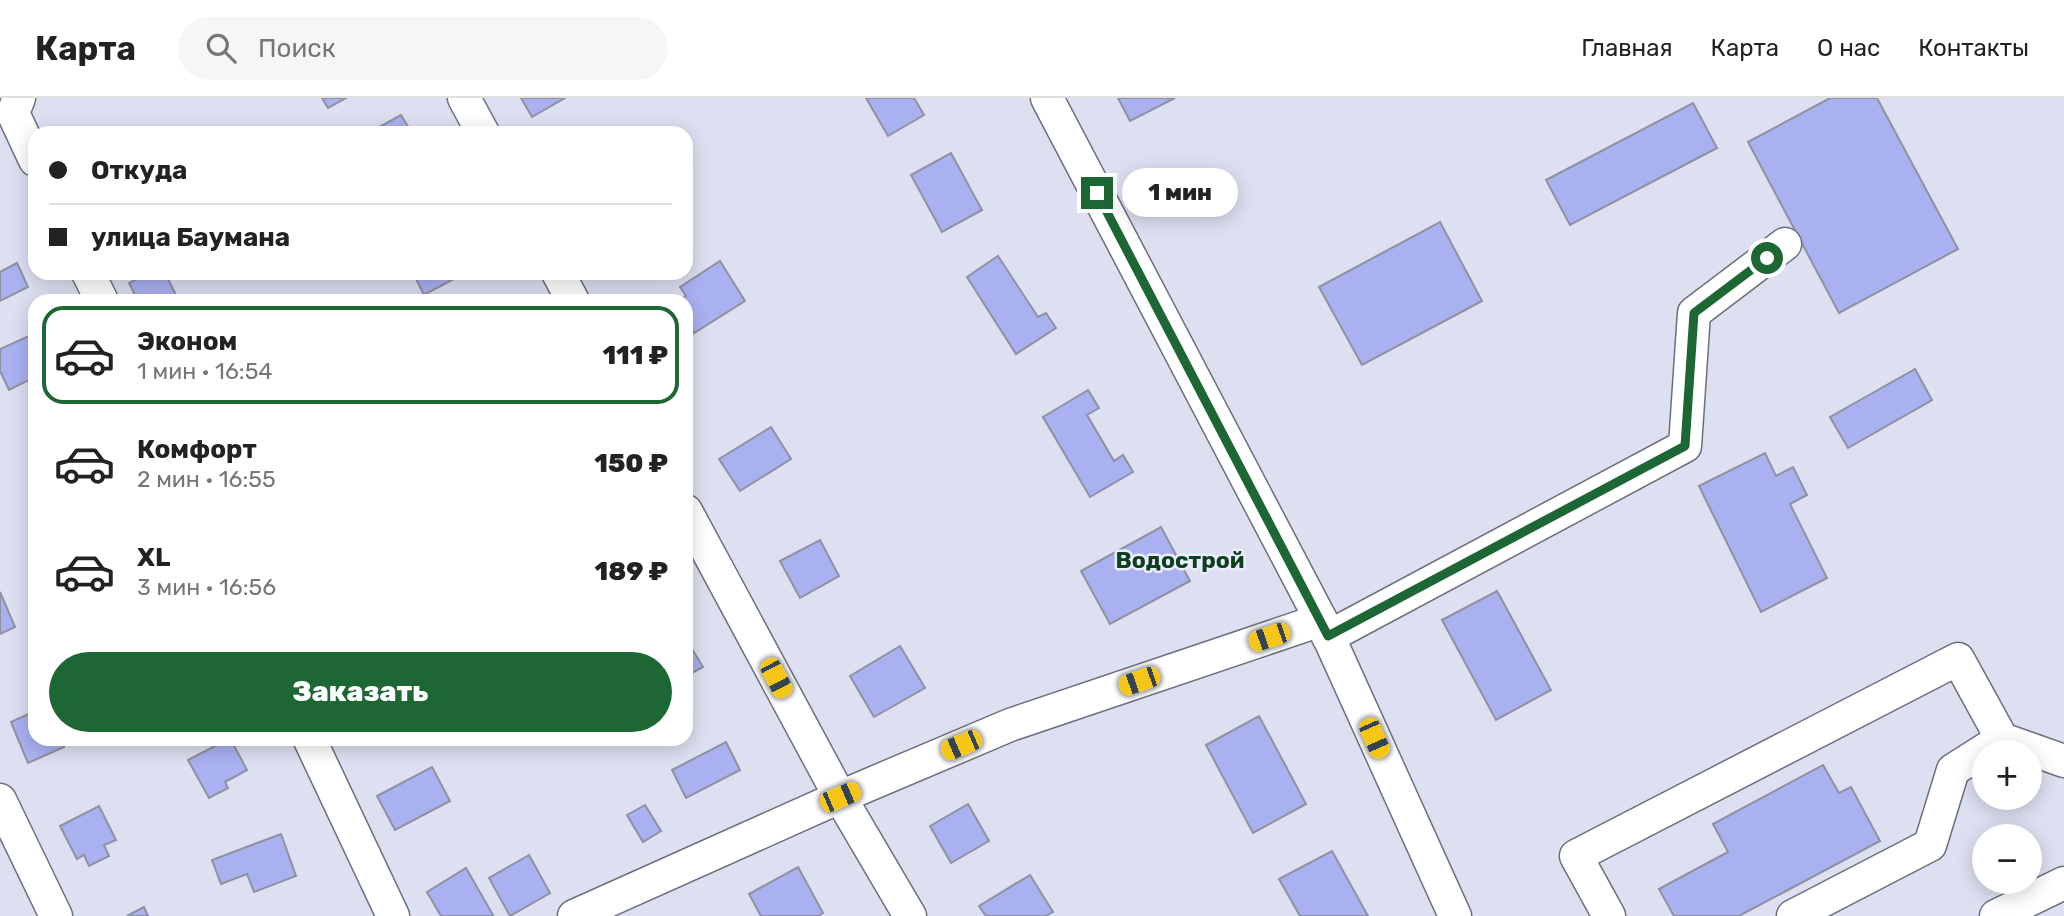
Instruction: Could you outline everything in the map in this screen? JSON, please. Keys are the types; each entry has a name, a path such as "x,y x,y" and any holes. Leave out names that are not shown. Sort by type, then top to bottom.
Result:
{"street":[{"path":"464,98 479,126"},
{"path":"1047,98 1324,628 1455,916"},
{"path":"10,106 28,145"},
{"path":"574,916 840,797 1010,725 1324,628 1685,446 1694,313 1785,244"},
{"path":"693,524 840,797 911,916"},
{"path":"1609,916 1576,856 1958,659 2002,739 2064,761"},
{"path":"1793,916 1930,845 1953,770 2002,739"},
{"path":"313,746 393,916"},
{"path":"0,800 56,916"},
{"path":"1996,916 2064,883"}],"building":[{"path":"322,98 346,98 328,108"},
{"path":"521,98 565,98 532,117"},
{"path":"866,98 914,98 924,115 888,136"},
{"path":"1118,98 1175,98 1130,121"},
{"path":"1830,98 1877,98 1958,249 1839,313 1748,142"},
{"path":"1693,103 1717,148 1570,225 1546,180"},
{"path":"401,115 408,126 381,126"},
{"path":"951,153 982,210 942,232 911,175"},
{"path":"1440,222 1482,301 1362,365 1319,287"},
{"path":"998,256 1038,317 1046,313 1056,328 1016,354 967,277"},
{"path":"720,261 745,301 694,333 693,294 685,294 680,287"},
{"path":"17,263 28,287 0,301 0,272"},
{"path":"135,280 168,280 176,294 134,294 129,283"},
{"path":"416,280 452,280 426,294"},
{"path":"28,336 28,380 9,390 0,371 0,349"},
{"path":"1915,369 1932,400 1848,448 1830,417"},
{"path":"1088,390 1099,408 1087,415 1114,461 1123,455 1133,472 1090,497 1043,417"},
{"path":"771,427 791,459 740,491 719,459"},
{"path":"1765,453 1776,476 1793,467 1807,495 1790,504 1827,578 1761,612 1699,486"},
{"path":"1161,527 1190,581 1110,624 1081,571"},
{"path":"820,540 839,576 800,598 780,561"},
{"path":"1497,591 1551,690 1496,720 1442,620"},
{"path":"0,592 15,627 0,634"},
{"path":"900,646 925,688 874,717 850,676"},
{"path":"693,651 703,667 693,672"},
{"path":"28,714 28,746 64,747 28,763 11,722"},
{"path":"1259,716 1306,804 1253,833 1206,745"},
{"path":"726,742 740,770 686,798 672,770"},
{"path":"215,746 234,746 247,770 225,782 228,788 209,798 188,760"},
{"path":"1823,765 1839,793 1851,787 1880,841 1739,916 1674,916 1659,889 1728,852 1713,824"},
{"path":"432,767 450,801 395,830 377,796"},
{"path":"968,804 989,841 951,863 930,826"},
{"path":"645,805 661,831 643,842 627,815"},
{"path":"99,806 116,840 104,845 109,856 89,866 84,855 77,859 60,826"},
{"path":"281,834 296,876 254,892 247,874 221,884 212,860"},
{"path":"1332,851 1368,916 1300,916 1279,879"},
{"path":"529,855 550,893 510,916 489,878"},
{"path":"798,867 823,913 818,916 761,916 749,894"},
{"path":"466,868 493,915 441,916 427,892"},
{"path":"1030,875 1053,912 1046,916 986,916 979,906"},
{"path":"144,907 148,916 127,916"}],"district":[{"name":"Водострой","path":"1180,560"}],"route":[{"path":"1097,193 1328,636 1685,446 1694,313 1767,258"}]}
